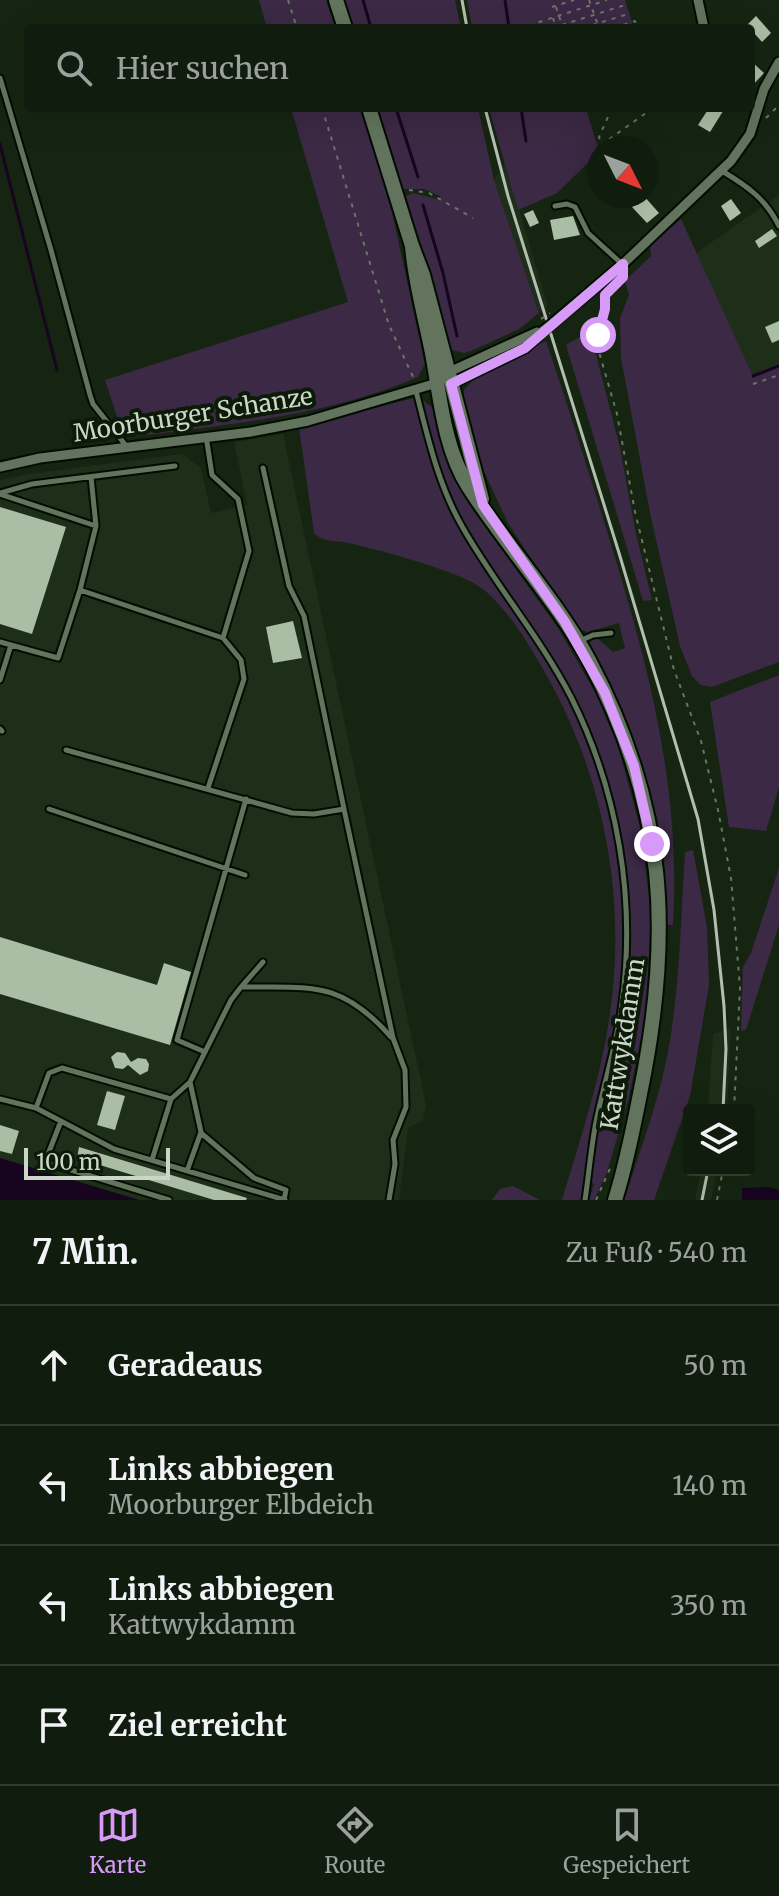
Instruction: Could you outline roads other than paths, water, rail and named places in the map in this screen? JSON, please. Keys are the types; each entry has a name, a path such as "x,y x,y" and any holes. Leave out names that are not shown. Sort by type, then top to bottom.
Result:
{"main road":[{"path":"336,0 344,24"},
{"name":"Kattwykdamm","path":"370,112 423,275 446,380 459,465 468,485 578,642 605,693 634,766 647,817 659,895 660,959 653,1027 625,1169 615,1200"}],"street":[{"path":"698,0 703,24"},
{"name":"Moorburger Schanze","path":"755,105 779,62"},
{"name":"Moorburger Schanze","path":"0,467 40,458 251,432 308,421 446,380 544,330 623,264 722,171 741,149 750,134 754,112"}],"lane":[{"path":"0,78 93,404 127,447"},
{"path":"722,171 753,189 770,208 779,226"},
{"path":"555,206 567,204 575,207 588,233 623,264"},
{"path":"415,390 446,494 461,526 571,697 603,778 613,816 625,886 626,964 616,1044 596,1123 585,1200"},
{"path":"206,436 212,475 238,499 249,551 223,638"},
{"path":"0,493 32,484 175,466"},
{"path":"263,468 289,586 304,616 393,1038 405,1070 406,1107 393,1140 395,1164 389,1200"},
{"path":"0,642 58,658 96,526 91,477"},
{"path":"0,493 96,526"},
{"path":"80,590 223,638 241,660 244,679 208,788"},
{"path":"578,642 593,635 611,633"},
{"path":"0,680 11,645"},
{"path":"66,750 303,814 344,809"},
{"path":"205,1052 177,1040 246,799"},
{"path":"49,809 245,875"},
{"path":"152,1160 171,1099 190,1082 231,1000 263,962"},
{"path":"241,987 317,987 360,1007 393,1038"},
{"path":"36,1108 49,1073 62,1068 171,1099"},
{"path":"0,1099 36,1108 114,1149 284,1200 286,1190 254,1178 206,1140 193,1104 190,1082"},
{"path":"61,1121 45,1162 169,1200"},
{"path":"187,1171 201,1132"}],"waterway":[{"path":"363,0 370,24"},
{"path":"505,0 508,24"},
{"path":"397,112 418,177"},
{"path":"522,112 526,141"},
{"path":"0,144 57,370"},
{"path":"423,205 457,336"},
{"path":"753,376 779,366"}],"railway":[{"path":"462,0 466,24"},
{"path":"486,112 508,196 698,819 714,910 724,1006 723,1104"},
{"path":"702,1200 707,1176"}]}
